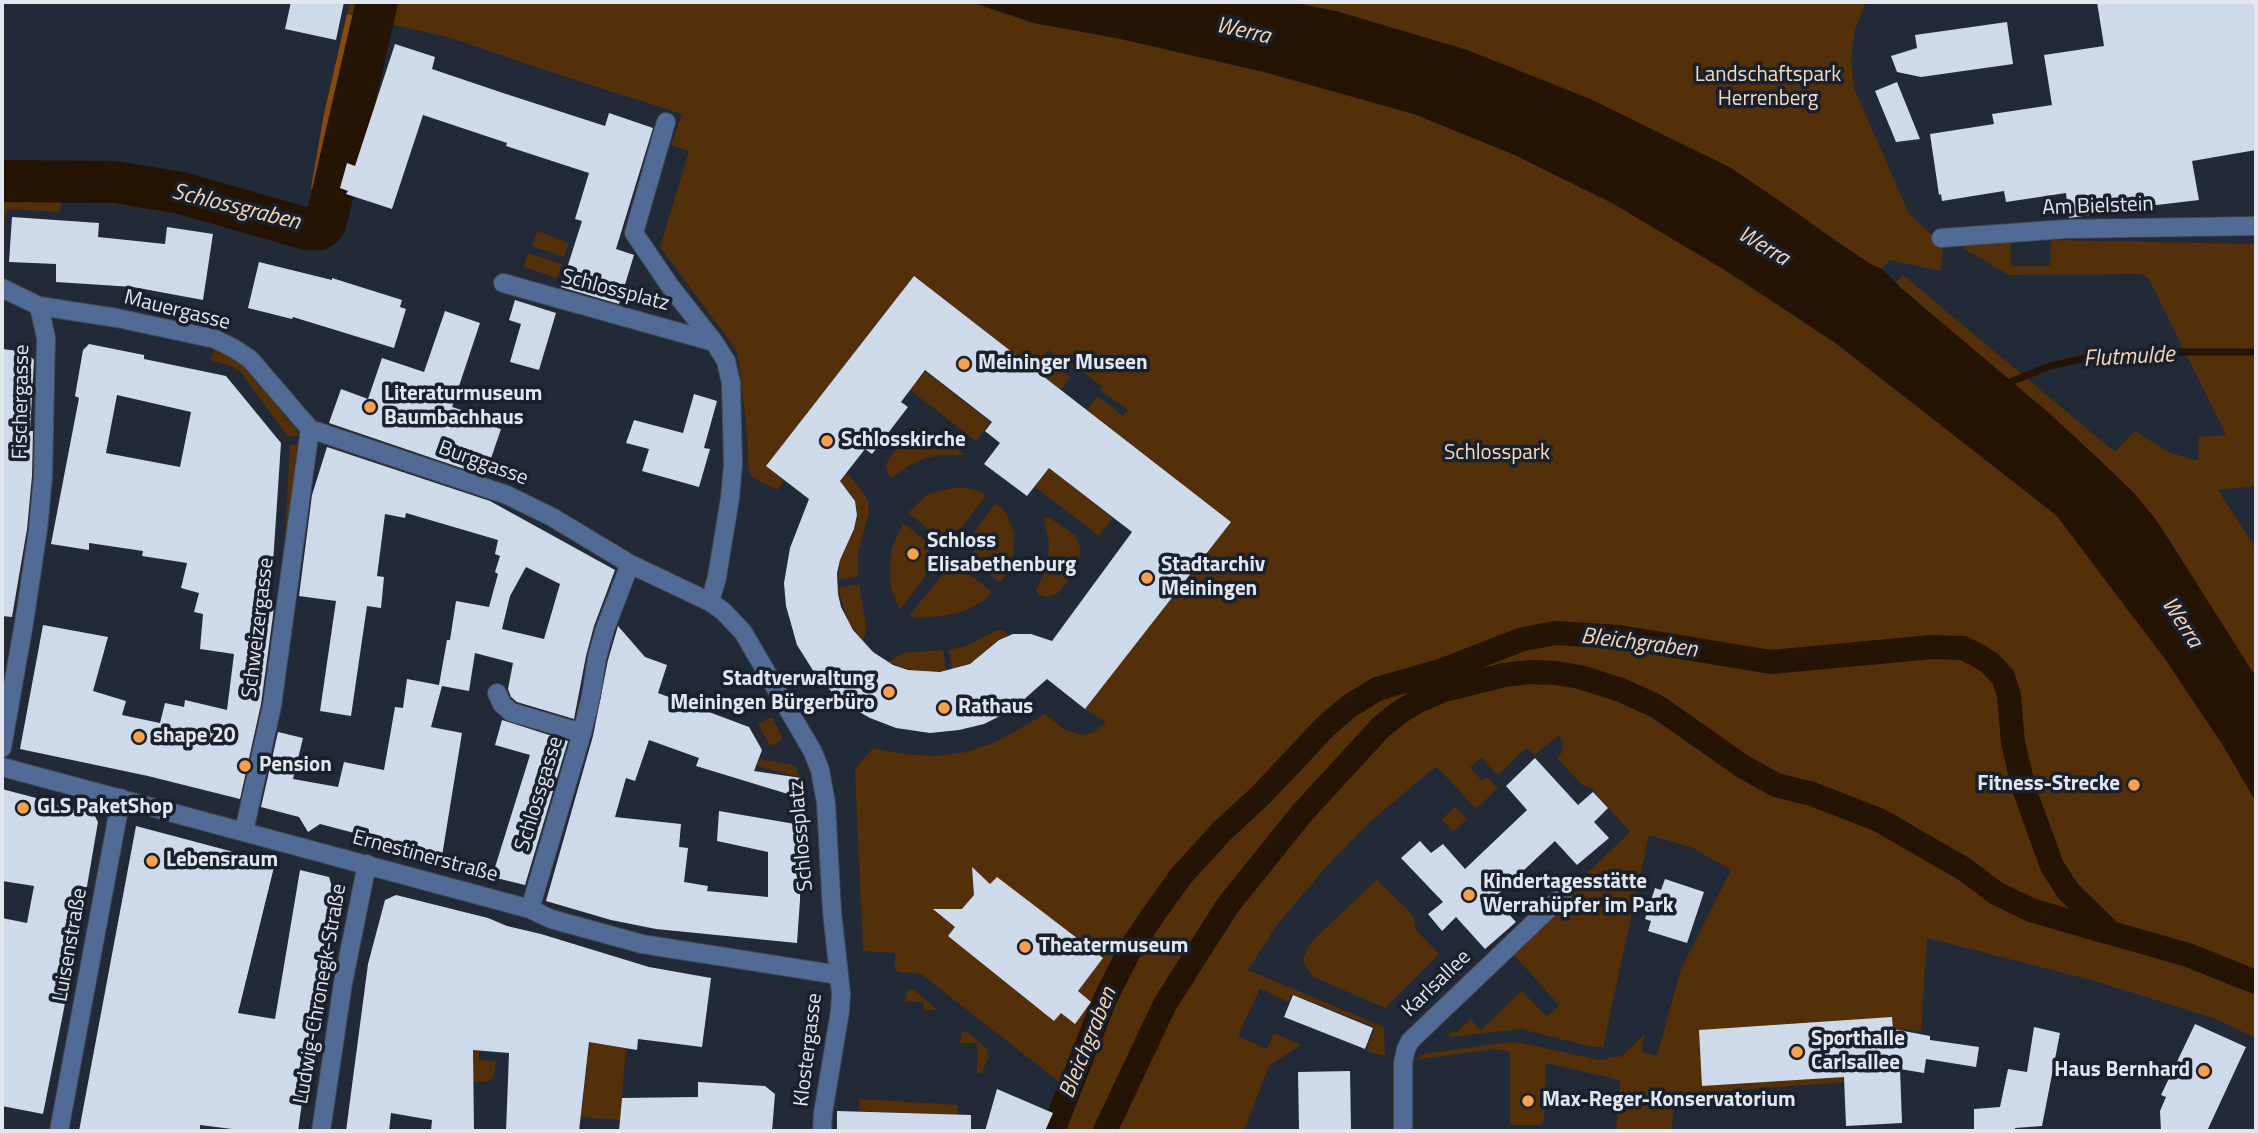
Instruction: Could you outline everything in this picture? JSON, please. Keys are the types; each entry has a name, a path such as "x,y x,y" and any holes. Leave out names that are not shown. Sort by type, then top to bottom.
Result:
{"street":[{"name":"Schlossplatz","path":"666,122 634,233 670,286 714,342 726,361 731,383 733,464 730,498 717,577 709,602"},
{"name":"Am Bielstein","path":"1941,238 2066,229 2256,226"},
{"name":"Schlossplatz","path":"503,283 714,342"},
{"name":"Mauergasse","path":"2,288 39,306 117,318 215,339 250,359 310,429"},
{"name":"Fischergasse","path":"2,748 24,623 43,477 47,338 39,306"},
{"name":"Burggasse","path":"310,429 507,495 552,517 630,564"},
{"name":"Schweizergasse","path":"244,831 272,706 310,429"},
{"name":"Schlossplatz","path":"630,564 723,611 743,632 805,737 820,770 826,803 832,912 839,975"},
{"name":"Schlossgasse","path":"530,909 582,733 602,639 630,564"},
{"name":"Schlossgasse","path":"497,693 502,704 511,712 582,733"},
{"name":"Ernestinerstraße","path":"2,767 530,909 551,919 642,944 839,975"},
{"name":"Luisenstraße","path":"59,1131 121,798"},
{"name":"Ludwig-Chronegk-Straße","path":"321,1131 343,983 367,864"},
{"name":"Karlsallee","path":"1403,1131 1403,1063 1410,1041 1562,896"},
{"name":"Klostergasse","path":"822,1131 840,1011 839,975"}],"green space":[{"name":"Schlosspark","path":"350,2 971,2 1034,23 1121,39 1264,72 1414,114 1515,155 1614,204 1728,272 1837,344 2056,515 2050,414 1896,282 1903,275 2115,452 2135,431 2168,452 2198,461 2199,437 2226,435 2149,279 2142,274 2009,275 1964,249 1971,240 2011,240 2011,266 2050,266 2051,240 2256,244 2256,486 2218,490 2256,548 2256,1038 2216,1019 2095,981 1927,938 1921,1032 1904,1029 1897,1078 1676,1095 1671,1131 1616,1131 1620,1080 1546,1063 1542,1125 1510,1125 1510,1052 1494,1049 1415,1060 1424,1054 1509,1042 1600,1060 1622,1056 1645,1034 1641,1052 1657,1056 1681,969 1731,870 1693,848 1649,835 1603,1047 1592,1047 1521,1029 1450,1037 1449,1033 1457,1032 1470,1019 1481,1030 1522,991 1547,1017 1559,1005 1513,954 1570,902 1570,889 1630,832 1591,788 1582,785 1557,758 1562,752 1563,744 1559,735 1535,755 1526,748 1498,775 1482,758 1470,767 1482,781 1487,777 1498,788 1476,809 1437,767 1430,771 1369,823 1327,866 1277,925 1248,970 1384,1027 1385,1056 1366,1051 1375,1027 1292,994 1288,1002 1260,988 1238,1036 1267,1049 1274,1033 1301,1045 1269,1066 1244,1131 1045,1131 1062,1084 921,974 899,972 895,968 895,953 863,951 855,769 873,748 901,754 935,756 967,752 998,741 1045,714 1065,730 1083,735 1094,732 1106,722 1085,709 1231,522 1087,410 1097,396 1123,416 1128,410 1101,390 1103,387 1048,350 1044,357 1070,377 1061,390 914,276 766,466 784,481 777,490 752,477 749,473 737,351 660,247 689,151 671,145 682,114 455,39 347,14"},
{"name":"Landschaftspark Herrenberg","path":"1292,2 1866,2 1855,30 1851,58 1854,88 1909,214 1943,245 1941,271 1890,260 1882,269 1872,265 1731,168 1590,99 1467,50 1339,12"},
{"path":"2,169 124,170 166,174 229,187 224,228 186,215 133,206 62,199 60,212 7,209 2,232"},
{"path":"537,231 569,243 564,257 532,246"},
{"path":"528,253 562,264 557,278 524,267"},
{"path":"215,350 247,367 300,435 288,437 240,371 210,360"},
{"path":"925,371 990,422 976,441 910,390"},
{"path":"919,428 926,428 965,455 925,458 890,477 887,462 904,439"},
{"path":"302,443 290,538 285,537 290,445"},
{"path":"1049,468 1113,518 1099,536 1035,487"},
{"path":"847,473 863,492 868,501 869,512 858,552 858,577 838,579 840,560 858,515 855,500 840,481"},
{"path":"952,488 978,491 986,496 959,531 948,530 936,535 908,513 928,494"},
{"path":"996,503 1006,513 1014,533 1013,555 1006,575 1000,582 972,562 974,551 969,539"},
{"path":"1048,517 1075,535 1081,550 1079,566 1058,593 1048,597 1039,595 1036,591 1048,563 1049,542 1044,519"},
{"path":"903,523 930,544 929,555 933,566 900,610 891,588 890,563 892,548"},
{"path":"965,571 992,592 983,601 965,611 944,616 909,616 943,574 953,575"},
{"path":"859,585 866,625 862,641 847,619 838,587"},
{"path":"998,630 1008,635 970,664 952,670 949,650 966,646"},
{"path":"943,650 946,671 924,672 888,662 904,653"},
{"path":"772,717 783,739 770,746 758,724"},
{"path":"760,759 792,765 796,767 800,777 757,766"},
{"path":"1455,807 1467,819 1453,832 1442,819"},
{"path":"1377,880 1410,912 1414,918 1415,929 1439,954 1385,1008 1313,977 1304,963 1304,956 1313,940"},
{"path":"911,989 938,1010 924,1010 923,1002 905,1002 907,991"},
{"path":"962,1032 967,1032 987,1049 988,1058 982,1073 977,1073 977,1043 960,1043"},
{"path":"590,1042 626,1048 620,1120 581,1117"},
{"path":"460,1049 479,1050 479,1060 496,1062 492,1079 473,1082"},
{"path":"859,1099 958,1105 957,1115 859,1111"}],"shaded area":[{"path":"347,14 367,18 324,199 317,197 311,188 324,114"}],"water":[{"name":"Werra","path":"971,2 1292,2 1339,12 1467,50 1590,99 1731,168 1834,240 1882,269 2050,414 2133,492 2157,521 2256,677 2256,802 2222,744 2165,659 2056,515 1837,344 1728,272 1614,204 1515,155 1414,114 1264,72 1121,39 1034,23"}],"building":[{"path":"291,2 344,2 336,40 285,29"},
{"path":"2097,2 2256,2 2256,150 2192,161 2199,200 2089,213 2090,215 2069,218 2066,193 2006,202 2004,191 1942,201 1930,134 1994,124 1992,114 2052,105 2044,55 2104,46"},
{"path":"2007,22 2013,64 1921,77 1897,72 1891,56 1917,48 1915,35"},
{"path":"395,44 435,57 432,69 503,93 605,126 609,113 653,128 616,249 634,255 619,304 561,287 582,221 575,219 589,173 423,115 392,209 346,194 348,191 340,188 347,163 355,166"},
{"path":"1897,82 1920,139 1896,142 1875,91"},
{"path":"12,217 99,223 98,237 165,244 167,227 213,234 203,300 133,287 56,282 56,264 9,262"},
{"path":"259,262 332,278 402,300 400,307 406,309 394,348 293,317 292,319 248,308"},
{"path":"914,276 1231,522 1085,709 1047,679 1012,710 984,724 930,733 896,728 870,718 840,701 814,672 797,645 786,606 784,583 790,548 809,499 766,466","holes":["925,370 992,422 985,431 1000,443 984,464 1027,496 1049,468 1132,532 1052,641 1031,634 1013,634 999,640 970,664 940,672 908,670 893,665 873,652 853,630 841,607 837,573 857,515 855,501 840,481 865,449 872,454 908,407 901,402"]},
{"path":"515,300 556,313 539,370 510,362 521,324 509,320"},
{"path":"445,311 480,323 452,407 499,422 497,428 501,429 485,476 329,423 341,389 368,399 382,358 424,372"},
{"path":"89,344 226,376 281,443 270,608 274,608 261,704 240,799 20,749 43,625 108,637 93,691 126,701 122,715 160,723 165,703 184,707 185,700 227,710 234,654 200,649 203,614 194,612 199,593 181,588 187,563 142,556 143,551 89,543 89,550 51,544 79,398 75,396 83,350","holes":["117,395 191,412 180,467 106,453"]},
{"path":"2,349 26,352 34,360 30,431 33,431 32,476 27,529 12,617 2,616"},
{"path":"694,394 717,401 704,448 710,449 699,487 642,471 649,449 626,443 634,420 683,433"},
{"path":"327,447 490,501 615,570 594,626 574,719 517,702 508,689 513,663 475,653 469,691 442,686 431,727 462,733 442,856 320,824 308,832 299,817 261,807 278,732 303,738 293,779 338,787 344,762 384,770 395,707 403,708 407,679 439,685 456,601 489,607 498,574 495,572 500,556 495,554 498,540 406,513 405,518 385,514 377,576 384,577 381,608 367,606 351,716 320,711 336,601 299,596 312,495","holes":["526,567 560,584 544,639 502,629 510,596"]},
{"path":"618,626 645,657 667,665 658,693 749,727 762,750 754,771 801,778 801,798 696,766 699,758 649,740 635,781 626,778 615,817 681,824 679,847 688,848 684,882 708,886 707,891 768,897 768,852 717,841 719,811 801,825 797,943 656,929 611,920 546,901 593,736 608,660"},
{"path":"502,720 568,741 525,885 492,877 530,755 495,745"},
{"path":"1535,758 1578,805 1593,792 1608,808 1594,822 1609,838 1577,865 1555,841 1494,898 1516,922 1485,949 1456,917 1442,931 1428,914 1443,902 1401,858 1420,841 1431,853 1443,844 1465,869 1527,810 1506,786"},
{"path":"2,789 93,813 98,822 43,1114 2,1106 2,918 27,923 34,886 2,881"},
{"path":"136,826 275,863 238,1013 275,1019 300,870 329,877 332,887 298,1131 248,1131 200,1125 200,1131 79,1131"},
{"name":"Theatermuseum","path":"972,867 990,884 997,877 1103,958 1078,991 1091,1002 1075,1024 1061,1013 1054,1021 948,936 955,927 933,909 962,909 974,895"},
{"path":"1665,879 1704,892 1687,943 1648,931 1651,921 1645,919 1655,888 1661,890"},
{"path":"396,895 488,918 507,926 649,967 711,978 702,1047 638,1039 637,1050 589,1042 579,1131 506,1131 509,1053 473,1050 474,1131 431,1131 432,1120 391,1113 389,1131 346,1131 368,964 385,900"},
{"path":"1293,995 1373,1028 1365,1049 1284,1017"},
{"name":"Sporthalle Carlsallee","path":"1892,1017 1893,1029 1930,1036 1930,1040 1979,1047 1976,1067 1926,1059 1924,1073 1900,1069 1902,1123 1846,1126 1844,1077 1702,1086 1699,1030"},
{"name":"Haus Bernhard","path":"2195,1024 2246,1047 2207,1131 2161,1131 2160,1111 2166,1097 2161,1095"},
{"path":"2034,1027 2060,1033 2042,1126 2015,1128 2015,1131 1974,1131 1974,1109 2000,1107 2008,1069 2027,1072"},
{"path":"1350,1071 1351,1129 1299,1129 1298,1072"},
{"path":"698,1082 765,1086 775,1094 772,1131 619,1131 622,1098 698,1097"},
{"path":"997,1089 1053,1113 1045,1131 985,1131"},
{"path":"837,1111 971,1115 971,1131 837,1131"}],"waterway":[{"name":"Schlossgraben","path":"2,181 114,182 181,193 307,229 319,229 325,224 331,201 377,2"},
{"name":"Flutmulde","path":"2003,385 2050,366 2090,357 2185,352 2256,352"},
{"name":"Bleichgraben","path":"1053,1131 1105,999 1131,948 1153,915 1181,876 1221,832 1262,794 1325,727 1348,707 1377,689 1443,670 1523,639 1556,633 1619,637 1771,662 1932,647 1963,648 1990,663 2003,677 2009,695 2013,743 2024,789 2052,866 2068,891 2111,933 2188,955 2256,982"},
{"name":"Bleichgraben","path":"1105,1131 1165,1004 1228,905 1302,813 1381,727 1400,712 1444,690 1504,675 1556,673 1580,677 1621,690 1658,707 1742,766 1776,785 1812,794 1879,820 1964,869 1996,893 2031,910 2106,932"}],"place":[{"name":"Meininger Museen","path":"964,364"},
{"name":"Literaturmuseum Baumbachhaus","path":"370,407"},
{"name":"Schlosskirche","path":"827,441"},
{"name":"Schloss Elisabethenburg","path":"913,554"},
{"name":"Stadtarchiv Meiningen","path":"1147,578"},
{"name":"Stadtverwaltung Meiningen Bürgerbüro","path":"889,692"},
{"name":"Rathaus","path":"944,708"},
{"name":"shape 20","path":"139,737"},
{"name":"Pension","path":"245,766"},
{"name":"Fitness-Strecke","path":"2134,785"},
{"name":"GLS PaketShop","path":"23,808"},
{"name":"Lebensraum","path":"152,861"},
{"name":"Kindertagesstätte Werrahüpfer im Park","path":"1469,895"},
{"name":"Theatermuseum","path":"1025,947"},
{"name":"Sporthalle Carlsallee","path":"1797,1052"},
{"name":"Haus Bernhard","path":"2204,1071"},
{"name":"Max-Reger-Konservatorium","path":"1528,1101"}]}
